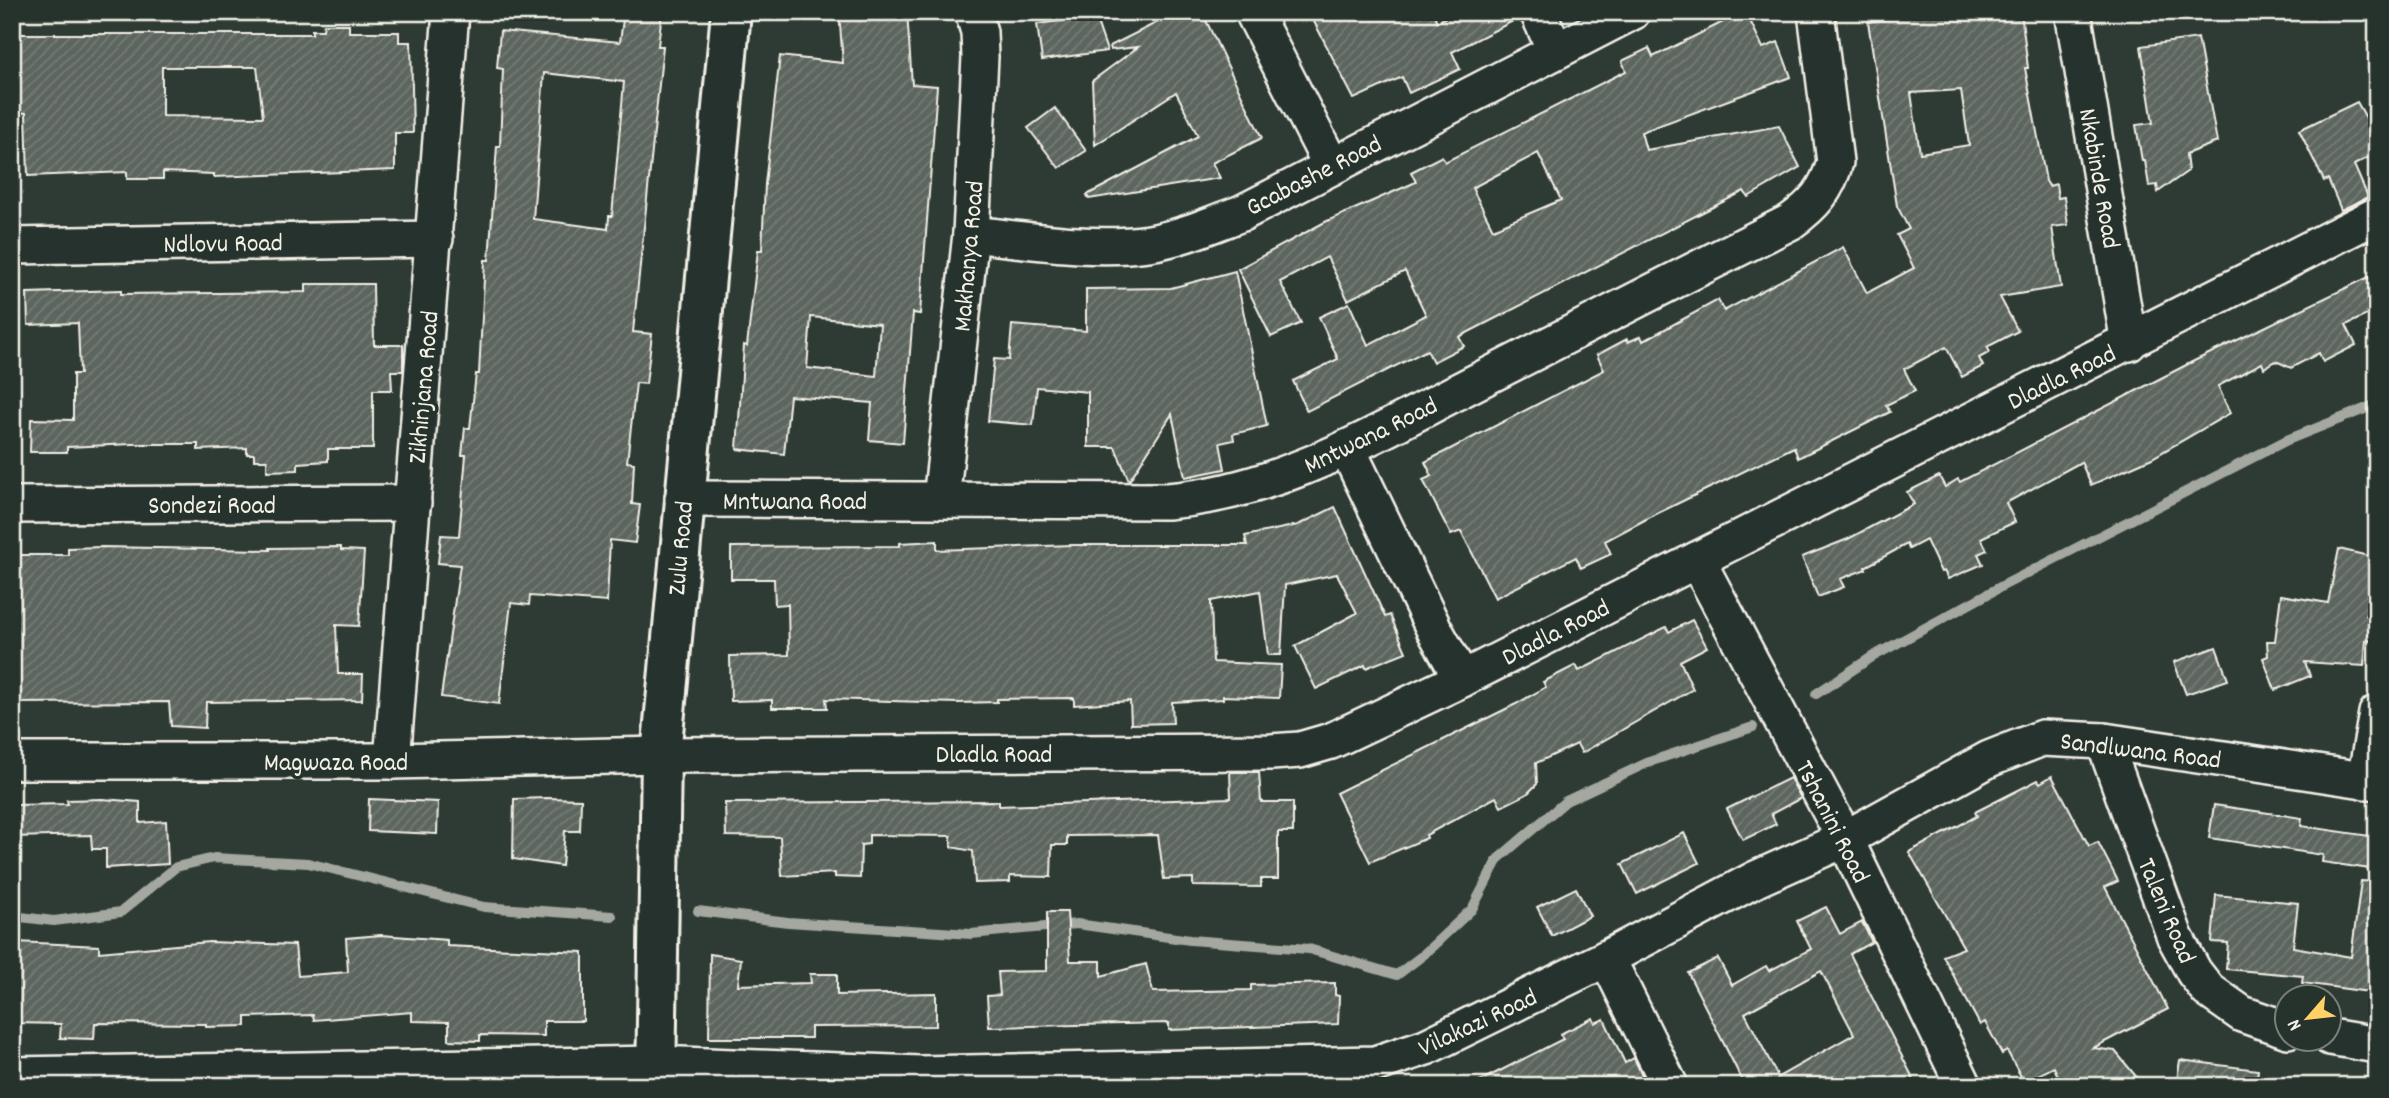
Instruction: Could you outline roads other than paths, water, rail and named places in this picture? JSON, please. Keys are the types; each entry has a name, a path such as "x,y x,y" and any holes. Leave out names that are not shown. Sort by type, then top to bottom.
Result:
{"street":[{"name":"Zikhinjana Road","path":"392,761 451,12"},
{"name":"Zulu Road","path":"656,1075 661,754 731,12"},
{"name":"Makhanya Road","path":"941,500 971,234 980,57 979,32 973,12"},
{"path":"1253,12 1331,165"},
{"path":"1538,12 1555,50"},
{"name":"Gcabashe Road","path":"971,234 1111,247 1152,243 1194,231 1241,212 1632,12"},
{"name":"Mntwana Road","path":"683,499 1192,499 1239,491 1269,482 1347,447 1790,222 1808,210 1829,183 1835,162 1816,12"},
{"name":"Nkabinde Road","path":"2073,12 2129,343"},
{"name":"Dladla Road","path":"661,754 1300,750 1331,741 1462,679 1741,535 2129,343 2377,215"},
{"name":"Ndlovu Road","path":"12,246 435,239"},
{"path":"1347,447 1434,629 1462,679"},
{"name":"Sondezi Road","path":"12,505 413,503"},
{"name":"Tshanini Road","path":"1697,560 1845,839 1964,1086"},
{"path":"2371,781 2377,713"},
{"name":"Sandlwana Road","path":"1845,839 2019,746 2042,738 2104,741 2371,781"},
{"name":"Taleni Road","path":"2104,741 2175,937 2194,972 2208,990 2242,1014 2274,1025"},
{"name":"Magwaza Road","path":"12,761 392,761 661,754"},
{"name":"Vilakazi Road","path":"12,1075 656,1075 919,1080 1374,1063 1426,1047 1607,958 1756,879 1845,839"},
{"path":"1607,958 1670,1086"},
{"path":"2344,1040 2377,1045"}],"waterway":[{"path":"1816,694 1872,657 2004,585 2287,440 2377,404"},
{"path":"698,911 788,922 971,934 1077,924 1190,940 1309,949 1397,975 1423,955 1472,909 1498,859 1566,801 1649,762 1753,727"},
{"path":"12,916 54,921 121,912 176,867 214,858 308,863 484,907 612,916"}]}
